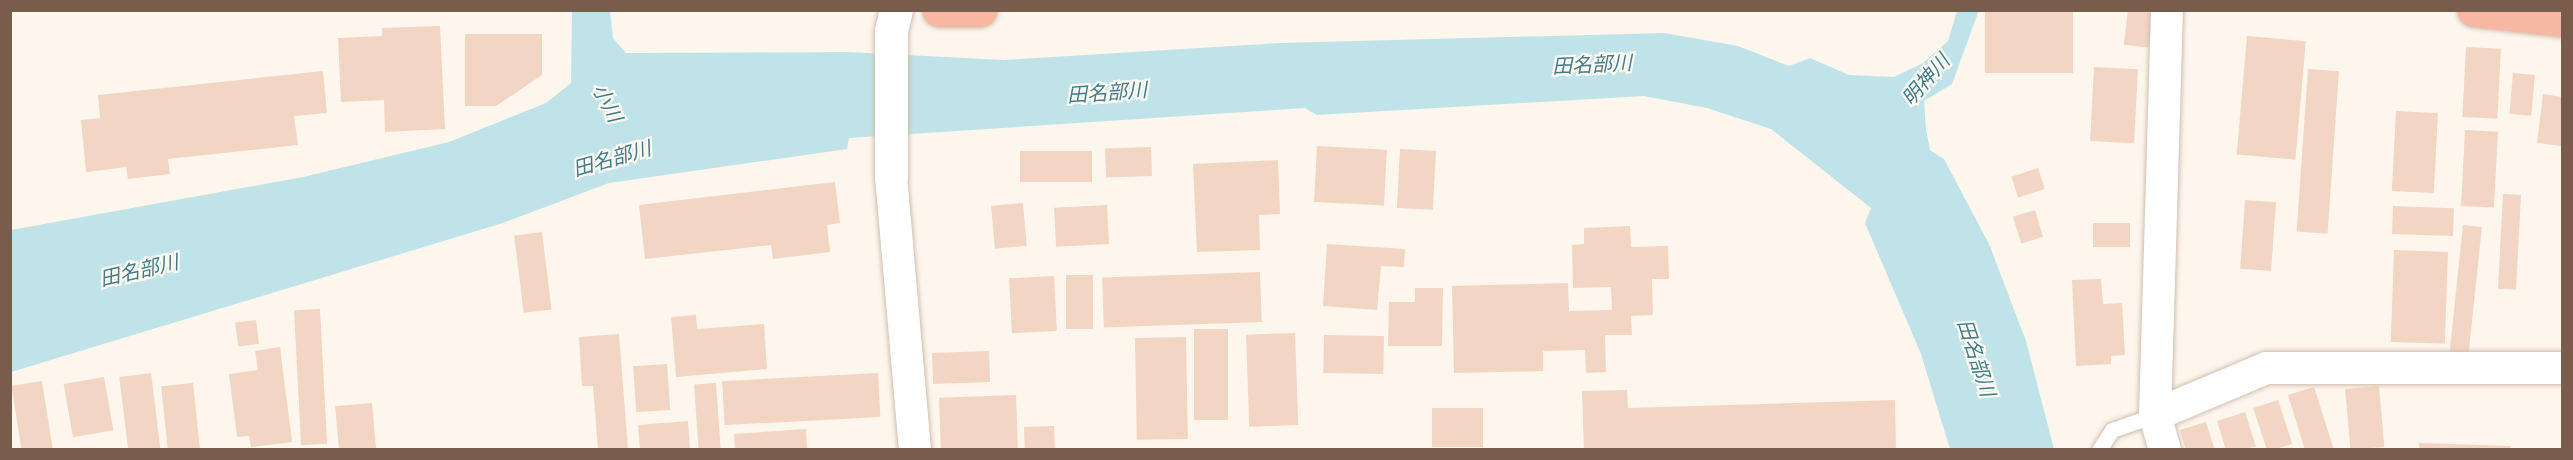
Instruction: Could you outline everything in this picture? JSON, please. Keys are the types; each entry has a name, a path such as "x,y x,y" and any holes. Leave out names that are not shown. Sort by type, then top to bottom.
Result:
{"highway":[{"path":"939,10 980,10"},
{"path":"2474,10 2562,20"}],"street":[{"path":"2165,450 2155,415 2167,10"},
{"path":"893,21 891,176 915,450"},
{"path":"2155,415 2267,368 2562,368"}],"lane":[{"path":"2099,450 2112,430 2155,415"}],"water":[{"path":"1979,10 1952,84 1924,101 1926,129 1930,150 1944,159 1989,244 2026,341 2054,449 1950,449 1921,354 1865,223 1871,208 1771,129 1707,108 1644,96 1317,115 1305,108 849,138 847,149 609,183 503,223 11,372 11,230 303,177 449,142 546,103 571,83 572,11 610,11 613,38 626,53 848,52 1004,60 1280,43 1664,33 1738,46 1789,66 1810,58 1849,75 1894,77 1923,63 1948,41 1957,11"}],"building":[{"path":"1985,10 2073,10 2073,73 1985,73"},
{"path":"2128,10 2153,13 2149,48 2124,45"},
{"path":"440,26 445,129 385,132 384,100 341,102 338,38 382,36 382,28"},
{"path":"465,34 542,34 542,75 496,106 465,106"},
{"path":"2247,36 2306,41 2295,160 2237,155"},
{"path":"2466,47 2501,49 2497,119 2462,117"},
{"path":"2094,67 2138,69 2134,143 2090,141"},
{"path":"2308,69 2339,71 2328,234 2297,232"},
{"path":"323,71 327,113 294,116 298,145 168,159 170,174 128,179 126,167 86,172 81,120 100,118 98,95"},
{"path":"2513,73 2535,75 2531,116 2509,114"},
{"path":"2543,94 2562,97 2562,146 2537,143"},
{"path":"2396,111 2438,113 2434,193 2392,191"},
{"path":"2465,130 2498,132 2494,208 2461,206"},
{"path":"1317,146 1387,150 1384,206 1314,202"},
{"path":"1151,147 1152,176 1106,178 1105,149"},
{"path":"1400,149 1436,151 1433,210 1397,208"},
{"path":"1020,151 1092,151 1092,182 1020,182"},
{"path":"1278,160 1280,214 1259,215 1260,250 1197,252 1193,164"},
{"path":"2038,168 2045,189 2018,198 2011,177"},
{"path":"835,182 840,223 827,225 830,252 773,259 771,245 645,259 639,205"},
{"path":"2503,194 2521,195 2516,290 2498,289"},
{"path":"2245,200 2276,202 2271,271 2240,269"},
{"path":"1023,203 1027,246 995,249 991,206"},
{"path":"1107,205 1109,244 1056,247 1054,208"},
{"path":"2393,206 2454,208 2453,236 2392,234"},
{"path":"2035,210 2043,237 2021,244 2013,217"},
{"path":"2093,223 2130,223 2130,247 2093,247"},
{"path":"2463,225 2482,227 2469,353 2450,351"},
{"path":"1630,226 1631,247 1668,246 1669,279 1652,279 1653,315 1631,316 1632,335 1605,335 1606,372 1586,373 1585,350 1543,351 1543,371 1454,373 1452,286 1568,283 1569,311 1612,310 1611,287 1573,288 1572,245 1584,244 1584,228"},
{"path":"542,232 552,309 524,313 514,235"},
{"path":"1327,244 1405,249 1404,267 1381,266 1377,310 1323,306"},
{"path":"2394,250 2448,252 2445,344 2391,342"},
{"path":"1260,272 1262,322 1104,327 1102,278"},
{"path":"1066,275 1093,275 1093,329 1066,329"},
{"path":"1054,276 1057,331 1012,333 1009,278"},
{"path":"2101,279 2103,304 2122,303 2125,355 2111,356 2111,364 2076,366 2072,280"},
{"path":"1415,288 1443,288 1442,346 1388,346 1389,302 1415,302"},
{"path":"320,309 327,444 301,445 294,310"},
{"path":"696,315 697,329 764,324 767,369 676,377 671,317"},
{"path":"256,320 259,344 238,346 235,323"},
{"path":"1194,329 1228,329 1228,420 1194,420"},
{"path":"1295,333 1298,425 1249,427 1246,335"},
{"path":"619,334 628,450 598,450 593,386 582,386 579,337"},
{"path":"1324,335 1384,336 1383,374 1323,373"},
{"path":"1186,337 1188,439 1137,440 1135,338"},
{"path":"280,347 292,442 251,447 249,436 237,437 229,374 258,370 255,351"},
{"path":"989,351 990,382 933,384 932,353"},
{"path":"667,364 670,410 636,412 633,366"},
{"path":"151,373 160,450 128,450 119,377"},
{"path":"878,373 880,417 725,425 722,381"},
{"path":"104,377 113,430 73,437 64,384"},
{"path":"42,381 53,450 22,450 11,386"},
{"path":"193,383 200,450 168,450 161,386"},
{"path":"716,383 721,450 699,450 694,385"},
{"path":"2379,386 2384,447 2350,450 2345,389"},
{"path":"2314,387 2334,450 2305,450 2288,395"},
{"path":"1627,390 1628,408 1895,400 1896,450 1584,450 1582,391"},
{"path":"1016,395 1018,450 941,450 939,398"},
{"path":"2278,400 2292,444 2267,450 2253,408"},
{"path":"372,403 376,450 339,450 335,406"},
{"path":"1432,408 1483,408 1483,447 1432,447"},
{"path":"2245,412 2256,447 2226,450 2217,421"},
{"path":"688,421 690,450 640,450 638,425"},
{"path":"2206,422 2215,450 2186,450 2180,430"},
{"path":"1054,426 1055,450 1025,450 1024,427"},
{"path":"806,429 807,450 735,450 734,434"},
{"path":"2419,443 2510,446 2510,450 2419,450"}],"water label":[{"name":"田名部川","path":"1592,65"},
{"name":"明神川","path":"1926,80"},
{"name":"田名部川","path":"1107,93"},
{"name":"小川","path":"607,103"},
{"name":"田名部川","path":"612,159"},
{"name":"田名部川","path":"139,271"},
{"name":"田名部川","path":"1976,358"}]}
